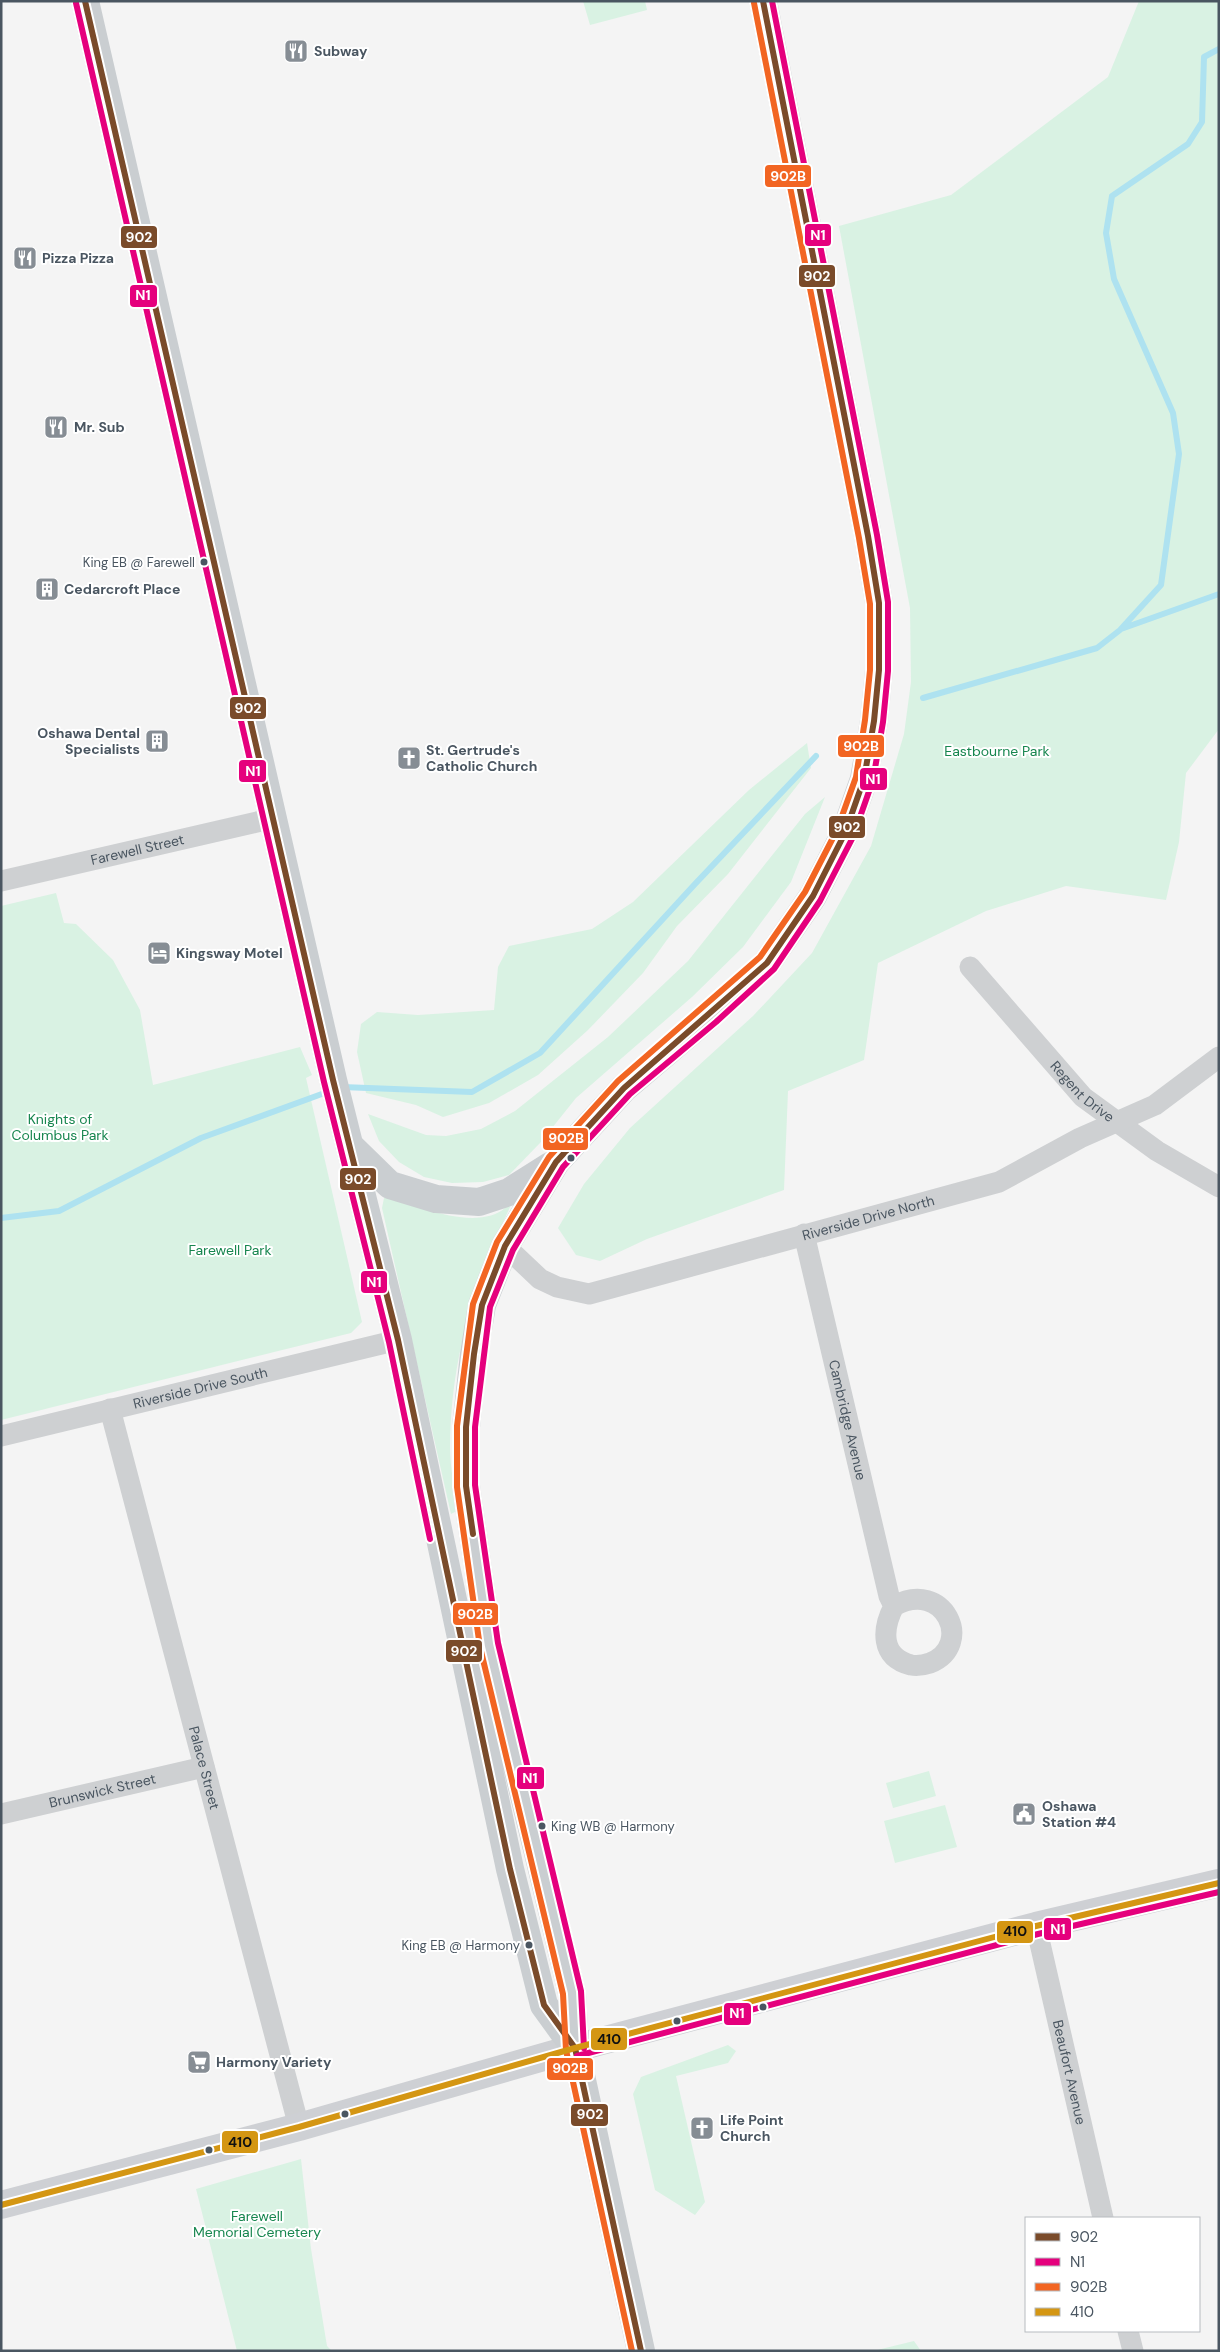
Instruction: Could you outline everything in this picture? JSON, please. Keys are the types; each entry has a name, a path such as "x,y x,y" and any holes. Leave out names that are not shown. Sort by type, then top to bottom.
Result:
{"main road":[{"path":"85,1 346,1133 398,1340 510,1869 544,2005 575,2048"},
{"path":"641,2351 575,2048 572,1993 491,1654 466,1486 466,1427 474,1354 482,1305 505,1246 556,1162 624,1088 710,1015 767,963 813,896 845,832 866,769 874,721 879,670 878,603 868,536 763,1"},
{"path":"346,1133 390,1185 436,1199 479,1202 509,1192 556,1162"},
{"path":"1,2205 299,2127 575,2048 1036,1926 1219,1883"}],"street":[{"name":"Farewell Street","path":"1,881 274,818"},
{"name":"Regent Drive","path":"970,967 1083,1097 1157,1151 1219,1187"},
{"name":"Riverside Drive North","path":"505,1246 540,1279 557,1287 589,1294 998,1182 1080,1138 1154,1105 1219,1057"},
{"name":"Cambridge Avenue","path":"804,1234 889,1596 894,1606"},
{"name":"Riverside Drive South","path":"1,1436 398,1340"},
{"name":"Palace Street","path":"110,1409 299,2127"},
{"name":"Brunswick Street","path":"1,1814 204,1767"},
{"name":"Beaufort Avenue","path":"1036,1926 1103,2217"},
{"path":"1128,2332 1133,2351"}],"green space":[{"path":"583,1 645,1 647,10 590,25"},
{"name":"Eastbourne Park","path":"1139,1 1219,1 1219,729 1186,773 1179,842 1166,900 1066,886 986,911 878,963 864,1060 788,1091 784,1190 647,1239 600,1261 576,1255 558,1228 584,1184 630,1128 753,1016 812,953 871,846 904,734 911,682 910,608 839,226 951,195 1108,77"},
{"path":"807,743 811,768 728,874 677,926 643,973 588,1030 538,1075 489,1103 443,1117 416,1105 366,1093 357,1052 361,1024 377,1012 418,1015 494,1010 498,967 509,946 592,929 633,902 749,790"},
{"path":"825,797 791,882 743,947 692,997 576,1098 540,1143 509,1175 483,1182 452,1183 424,1177 399,1162 379,1141 368,1114 426,1135 446,1136 481,1129 515,1111 608,1037 688,961 805,814"},
{"name":"Farewell Park","path":"56,893 64,923 76,924 113,960 140,1010 153,1085 300,1047 312,1075 306,1078 362,1322 351,1333 1,1420 1,906"},
{"path":"391,1194 430,1210 460,1217 475,1218 489,1216 501,1211 513,1201 476,1290 460,1351 451,1414 450,1447 457,1511 451,1514 382,1208 384,1198"},
{"path":"929,1771 936,1796 893,1808 886,1783"},
{"path":"945,1805 957,1847 895,1863 884,1821"},
{"path":"728,2045 736,2051 728,2063 676,2076 705,2202 695,2215 655,2190 633,2094 641,2077"},
{"name":"Farewell Memorial Cemetery","path":"301,2159 311,2249 327,2346 332,2351 237,2351 196,2189"},
{"path":"914,2341 921,2351 873,2351"}],"waterway":[{"path":"923,698 1097,648 1120,630 1161,585 1179,454 1173,413 1114,279 1106,233 1112,196 1188,144 1202,122 1204,57 1219,49"},
{"path":"1121,629 1219,594"},
{"path":"342,1087 472,1092 540,1053 695,884 816,756"},
{"path":"1,1218 59,1211 201,1138 330,1091"}],"transit line":[{"name":"902","path":"85,1 333,1080 398,1340 510,1869 544,2005 575,2048 641,2351"},
{"name":"902","path":"473,1534 466,1486 466,1427 474,1354 482,1305 505,1246 556,1162 624,1088 767,963 813,896 845,833 864,779 874,721 879,670 879,603 868,536 763,1"},
{"name":"N1","path":"584,2048 581,1991 498,1643 475,1485 475,1427 490,1307 513,1250 563,1167 630,1094 716,1022 774,969 820,901 853,837 873,780 883,722 888,671 888,602 877,535 772,1"},
{"name":"N1","path":"76,3 324,1082 389,1342 430,1539"},
{"name":"902B","path":"632,2351 566,2050 563,1994 480,1647 457,1487 457,1426 473,1304 497,1242 549,1157 618,1081 760,957 805,892 837,830 856,777 865,720 870,670 870,604 859,538 754,3"},
{"name":"410","path":"1,2205 299,2127 575,2048 1036,1926 1219,1883"},
{"name":"N1","path":"577,2056 1038,1934 1219,1892"}],"place":[{"name":"Subway","path":"296,51"},
{"name":"Pizza Pizza","path":"25,258"},
{"name":"Mr. Sub","path":"56,427"},
{"name":"King EB @ Farewell","path":"204,562"},
{"name":"Cedarcroft Place","path":"47,589"},
{"name":"Oshawa Dental Specialists","path":"157,741"},
{"name":"St. Gertrude's Catholic Church","path":"409,758"},
{"name":"Kingsway Motel","path":"159,953"},
{"name":"Oshawa Station #4","path":"1024,1814"},
{"name":"King WB @ Harmony","path":"542,1826"},
{"name":"King EB @ Harmony","path":"529,1945"},
{"name":"Harmony Variety","path":"199,2062"},
{"name":"Life Point Church","path":"702,2128"}],"park label":[{"name":"Knights of Columbus Park","path":"60,1128"}]}
